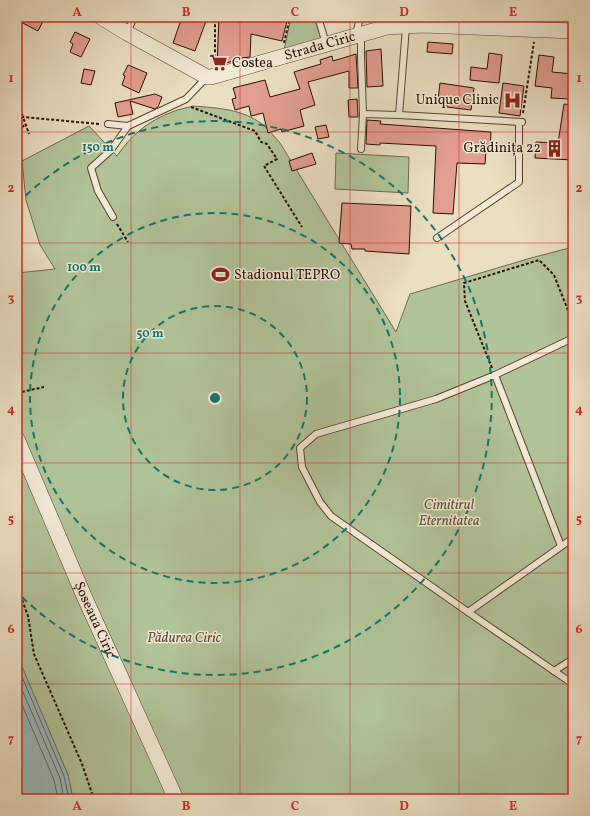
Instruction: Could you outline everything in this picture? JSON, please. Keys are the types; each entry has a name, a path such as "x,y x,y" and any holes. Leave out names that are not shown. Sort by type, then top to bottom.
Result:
{"street":[{"path":"101,17 127,33 211,77"},
{"name":"Strada Ciric","path":"211,77 387,27 406,25 537,31 573,31"},
{"name":"Șoseaua Ciric","path":"17,439 84,596 176,799"}],"lane":[{"path":"127,33 134,17"},
{"path":"318,17 326,44"},
{"path":"360,17 359,34 362,114 361,149"},
{"path":"400,115 406,25"},
{"path":"113,217 98,191 91,168 111,150 128,126 186,99 211,77"},
{"path":"362,114 520,122 519,182 437,238"},
{"path":"108,124 128,126"},
{"path":"573,338 495,375 436,399 316,434 300,448 302,467 320,502 331,516 573,684"},
{"path":"495,375 561,546"},
{"path":"468,612 573,538"},
{"path":"554,671 573,659"}],"path":[{"path":"209,17 215,22 211,77"},
{"path":"280,58 290,17"},
{"path":"520,122 534,40 537,39 537,31"},
{"path":"186,99 191,107 255,132 261,142 267,144 277,159 264,166 302,227"},
{"path":"17,100 29,134"},
{"path":"17,120 23,117 108,124"},
{"path":"18,129 26,125"},
{"path":"113,217 128,242"},
{"path":"495,375 465,301 464,283 539,260 554,275 573,323"},
{"path":"17,393 44,387"},
{"path":"17,586 28,616 34,654 82,764 94,799"}],"green space":[{"path":"291,17 317,18 323,43 283,55"},
{"path":"193,106 229,110 246,115 262,124 280,143 396,332 410,294 573,247 573,799 73,799 68,775 17,655 17,273 55,269 40,245 26,200 22,161 89,126 117,156 134,135 148,124 177,110"},
{"path":"336,153 409,157 408,193 335,189"}],"water":[{"path":"17,655 68,775 73,799 17,799"}],"building":[{"path":"17,17 45,17 38,31 17,20"},
{"path":"182,17 195,17 206,21 195,51 173,43"},
{"path":"219,17 288,17 282,41 251,34 250,57 233,59 233,61 217,66"},
{"path":"519,17 554,17 553,21 519,20"},
{"path":"75,32 90,39 81,57 70,52 73,44 70,42"},
{"path":"428,42 453,44 452,54 427,52"},
{"path":"381,49 383,86 367,87 366,51"},
{"path":"489,53 502,55 499,83 470,80 471,67 487,69"},
{"path":"356,54 358,88 349,88 349,71 308,82 315,105 300,110 304,126 282,132 281,129 268,133 263,113 251,116 249,106 235,110 232,99 236,98 233,88 265,80 270,97 300,89 294,72 321,64 320,60 332,56 333,61"},
{"path":"539,55 554,57 552,72 573,74 570,99 551,98 552,88 535,86"},
{"path":"128,65 147,73 139,93 122,85 125,76 123,75"},
{"path":"84,69 95,71 91,85 81,83"},
{"path":"440,83 474,88 471,110 447,107 447,101 438,100"},
{"name":"Unique Clinic","path":"503,83 524,86 520,116 499,113"},
{"path":"155,94 162,97 158,107 155,109 130,101 133,114 118,117 115,103"},
{"path":"357,99 358,117 349,117 348,100"},
{"path":"564,104 573,105 573,160 535,158 536,142 558,143"},
{"path":"367,120 381,121 380,124 491,132 490,150 486,149 485,164 457,163 453,214 433,213 436,146 380,143 380,145 366,144"},
{"path":"326,125 329,137 318,139 315,127"},
{"path":"312,153 316,164 292,171 289,161"},
{"path":"342,203 411,206 409,254 352,249 351,244 339,243"}],"place":[{"name":"Costea","path":"219,63"},
{"name":"Unique Clinic","path":"512,100"},
{"name":"Grădinița 22","path":"554,148"},
{"name":"Stadionul TEPRO","path":"221,275"}],"park label":[{"name":"Cimitirul Eternitatea","path":"449,514"},
{"name":"Pădurea Ciric","path":"184,638"}]}
